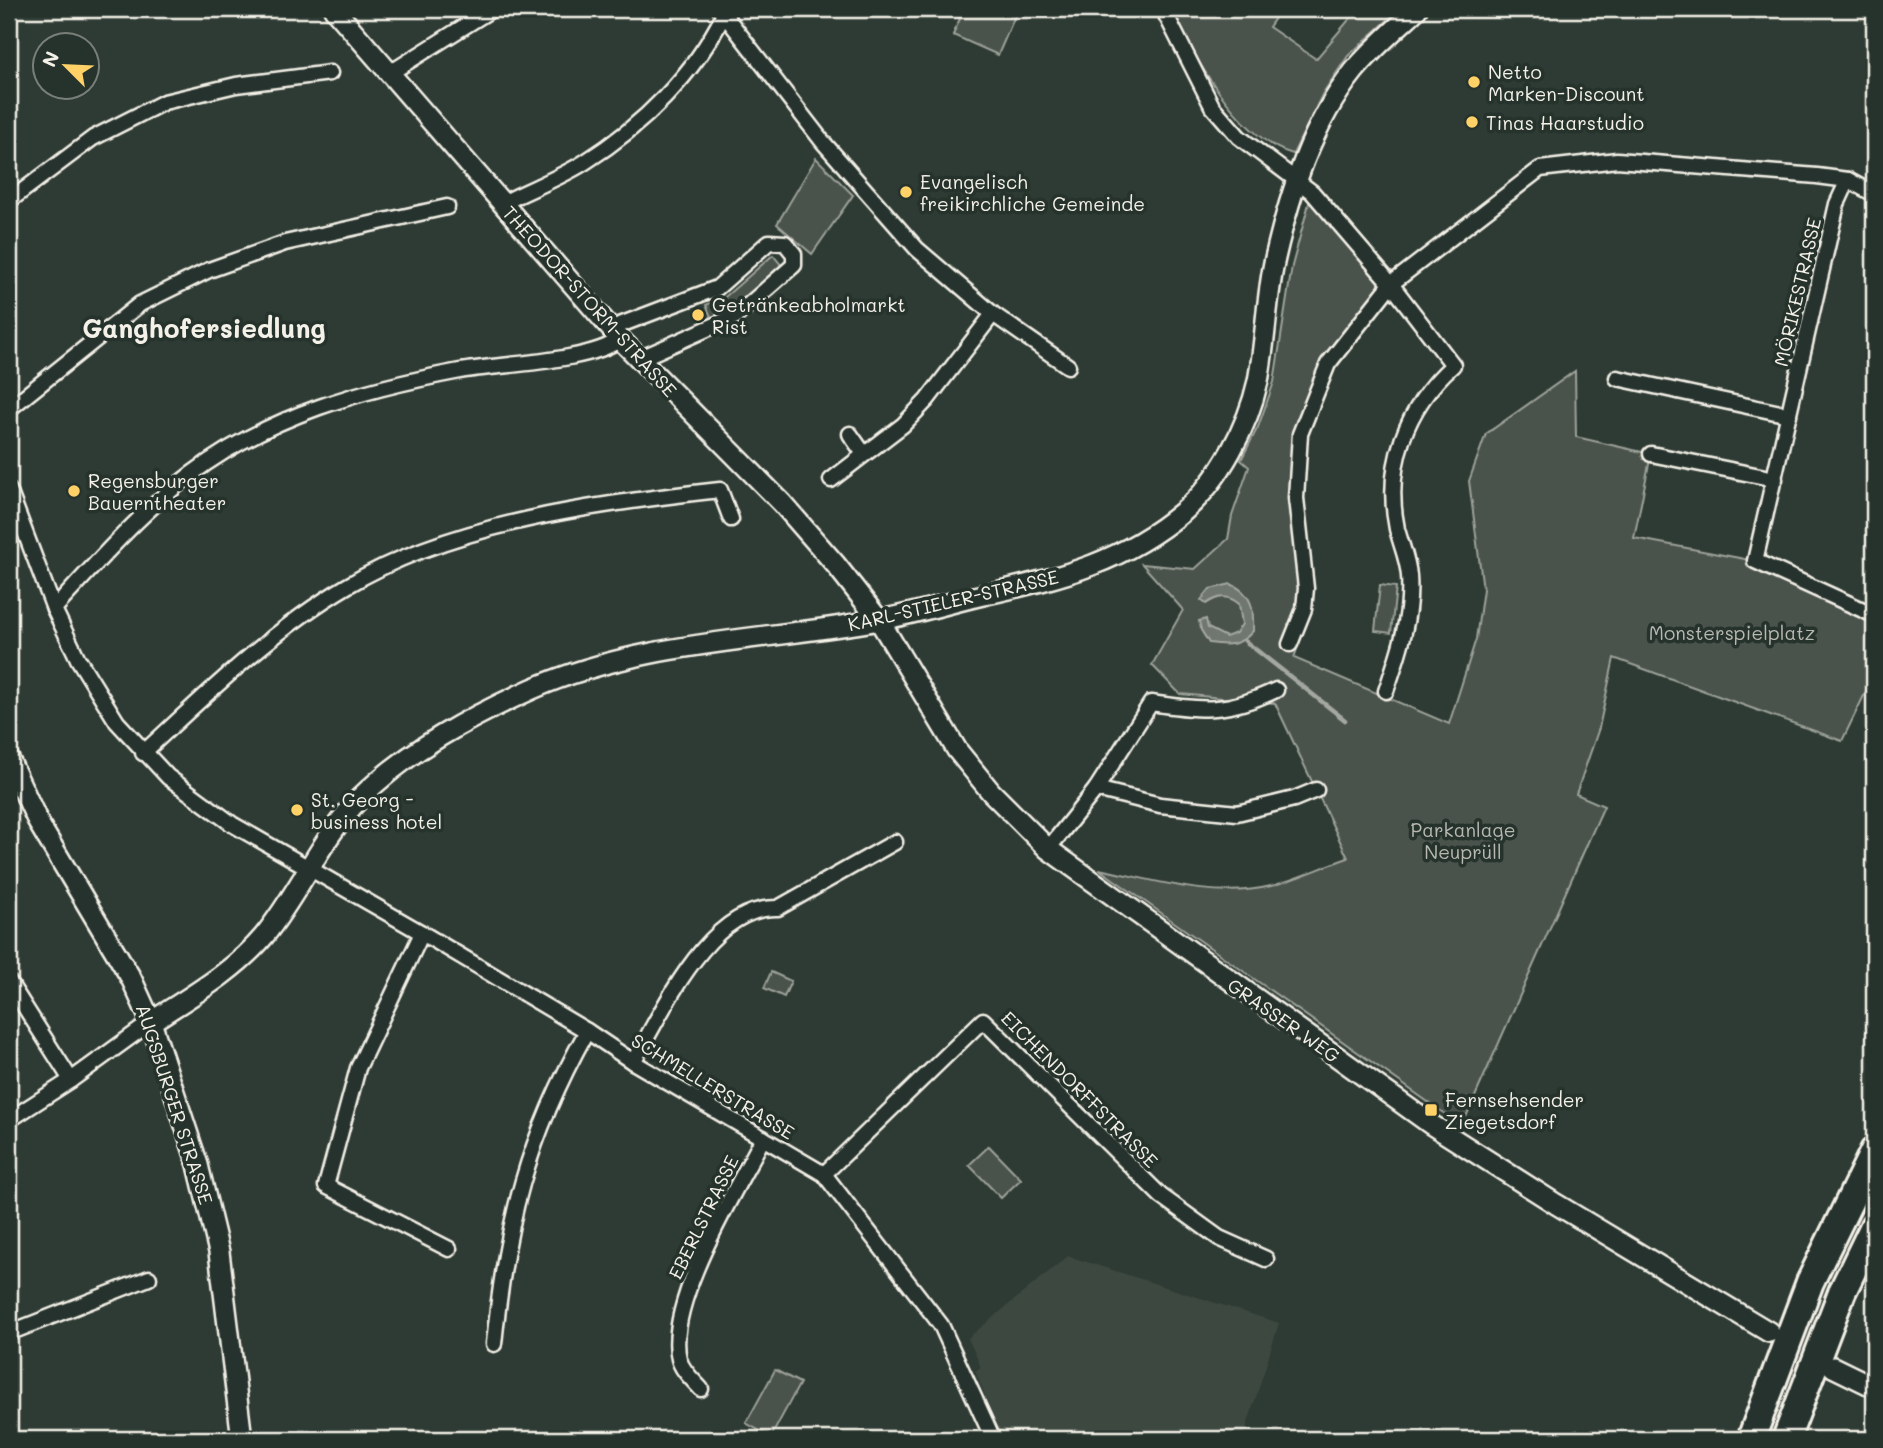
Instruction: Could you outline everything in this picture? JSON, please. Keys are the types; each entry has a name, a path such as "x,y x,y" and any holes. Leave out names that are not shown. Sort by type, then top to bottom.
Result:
{"highway":[{"path":"1751,1439 1810,1282 1874,1151"},
{"path":"1786,1439 1842,1292 1874,1226"}],"street":[{"name":"THEODOR-STORM-STRASSE","path":"334,9 639,359 782,503 879,620"},
{"path":"390,73 492,9"},
{"path":"1163,9 1212,106 1239,137 1267,160 1298,178 1391,284 1453,365 1436,380 1406,426 1393,469 1397,528 1409,575 1409,596 1404,639 1386,691"},
{"name":"KARL-STIELER-STRASSE","path":"151,1022 234,965 261,939 352,807 402,762 429,742 475,716 537,687 639,656 879,620 1041,582 1109,561 1138,545 1198,498 1232,448 1257,384 1267,300 1276,254 1298,178 1321,124 1354,71 1417,9"},
{"path":"503,203 584,163 633,128 696,60 722,11 823,142 908,240 940,271 993,314 1068,366"},
{"path":"9,201 93,138 164,102 236,85 330,73"},
{"path":"1290,644 1304,609 1306,588 1296,498 1300,434 1328,364 1391,284 1540,169 1617,160 1848,180 1874,194"},
{"name":"MÖRIKESTRASSE","path":"1848,180 1837,204 1755,561 1874,615"},
{"path":"9,409 140,304 209,270 285,243 447,207"},
{"path":"54,609 109,548 158,501 192,474 258,432 332,402 378,388 461,371 592,352 616,333 717,288 769,242 785,243 794,254 794,265 743,311 639,359"},
{"path":"831,480 903,425 927,400 993,314"},
{"path":"1617,378 1789,415"},
{"path":"850,434 864,454"},
{"path":"1651,454 1775,479"},
{"name":"SCHMELLERSTRASSE","path":"9,490 54,609 97,694 143,753 168,777 232,824 422,933 587,1031 633,1062 824,1174 941,1325 993,1439"},
{"path":"143,753 250,654 291,622 350,584 412,555 531,520 646,498 720,490 732,519"},
{"name":"GRASSER WEG","path":"879,620 957,750 991,792 1048,849 1432,1125 1556,1205 1769,1332"},
{"path":"1048,849 1096,789 1151,703 1199,710 1244,705 1276,690"},
{"name":"AUGSBURGER STRASSE","path":"9,759 39,824 131,978 151,1022 198,1165 219,1252 242,1439"},
{"path":"1096,789 1160,805 1237,813 1294,799 1316,790"},
{"path":"633,1062 682,978 714,936 742,915 760,908 778,908 895,842"},
{"path":"422,933 358,1068 326,1186 449,1249"},
{"path":"9,982 71,1080"},
{"name":"EICHENDORFFSTRASSE","path":"824,1174 983,1020 1161,1196 1219,1238 1266,1259"},
{"path":"9,1120 71,1080 151,1022"},
{"path":"494,1344 505,1248 525,1166 561,1079 587,1031"},
{"name":"EBERLSTRASSE","path":"701,1389 687,1375 679,1359 678,1332 682,1309 693,1276 763,1138"},
{"path":"9,1333 149,1278"},
{"path":"1833,1367 1874,1387"}],"shaded area":[{"path":"1231,584 1244,592 1251,603 1253,631 1233,644 1209,643 1199,621 1206,619 1208,628 1226,637 1236,633 1242,624 1239,604 1235,601 1223,597 1206,604 1201,600 1210,589"},
{"path":"1068,1256 1279,1323 1243,1439 1003,1439 975,1371 981,1367 968,1338"}],"green space":[{"path":"964,9 1018,9 998,55 953,35"},
{"path":"1170,9 1281,9 1269,27 1316,59 1358,9 1400,9 1348,56 1323,93 1293,154 1273,146 1255,132 1220,94 1191,49"},
{"path":"816,158 853,195 812,254 777,224"},
{"name":"Parkanlage Neuprüll","path":"1312,192 1389,296 1329,365 1302,451 1305,625 1294,658 1449,724 1476,639 1483,589 1469,481 1486,434 1575,371 1576,437 1651,454 1634,538 1755,561 1874,623 1874,675 1842,741 1614,658 1599,728 1576,794 1604,806 1462,1126 1099,869 1185,887 1228,891 1271,886 1348,858 1275,703 1180,694 1152,665 1183,610 1142,564 1195,569 1228,539 1232,516 1249,467 1241,460 1258,427 1274,382 1292,266"},
{"path":"773,255 781,265 734,308 711,317 706,305 725,297"},
{"path":"1380,585 1396,587 1391,633 1375,631"},
{"path":"771,972 791,981 784,997 764,988"},
{"path":"989,1146 1021,1179 1001,1198 969,1165"},
{"path":"775,1370 800,1383 771,1437 746,1423"}],"waterway":[{"path":"1245,641 1345,720"}],"place":[{"name":"Netto Marken-Discount","path":"1474,82"},
{"name":"Tinas Haarstudio","path":"1472,122"},
{"name":"Evangelisch freikirchliche Gemeinde","path":"906,192"},
{"name":"Getränkeabholmarkt Rist","path":"698,315"},
{"name":"Regensburger Bauerntheater","path":"74,491"},
{"name":"St. Georg - business hotel","path":"297,810"},
{"name":"Fernsehsender Ziegetsdorf","path":"1431,1110"}],"district":[{"name":"Ganghofersiedlung","path":"204,328"}],"park label":[{"name":"Monsterspielplatz","path":"1732,632"}]}
